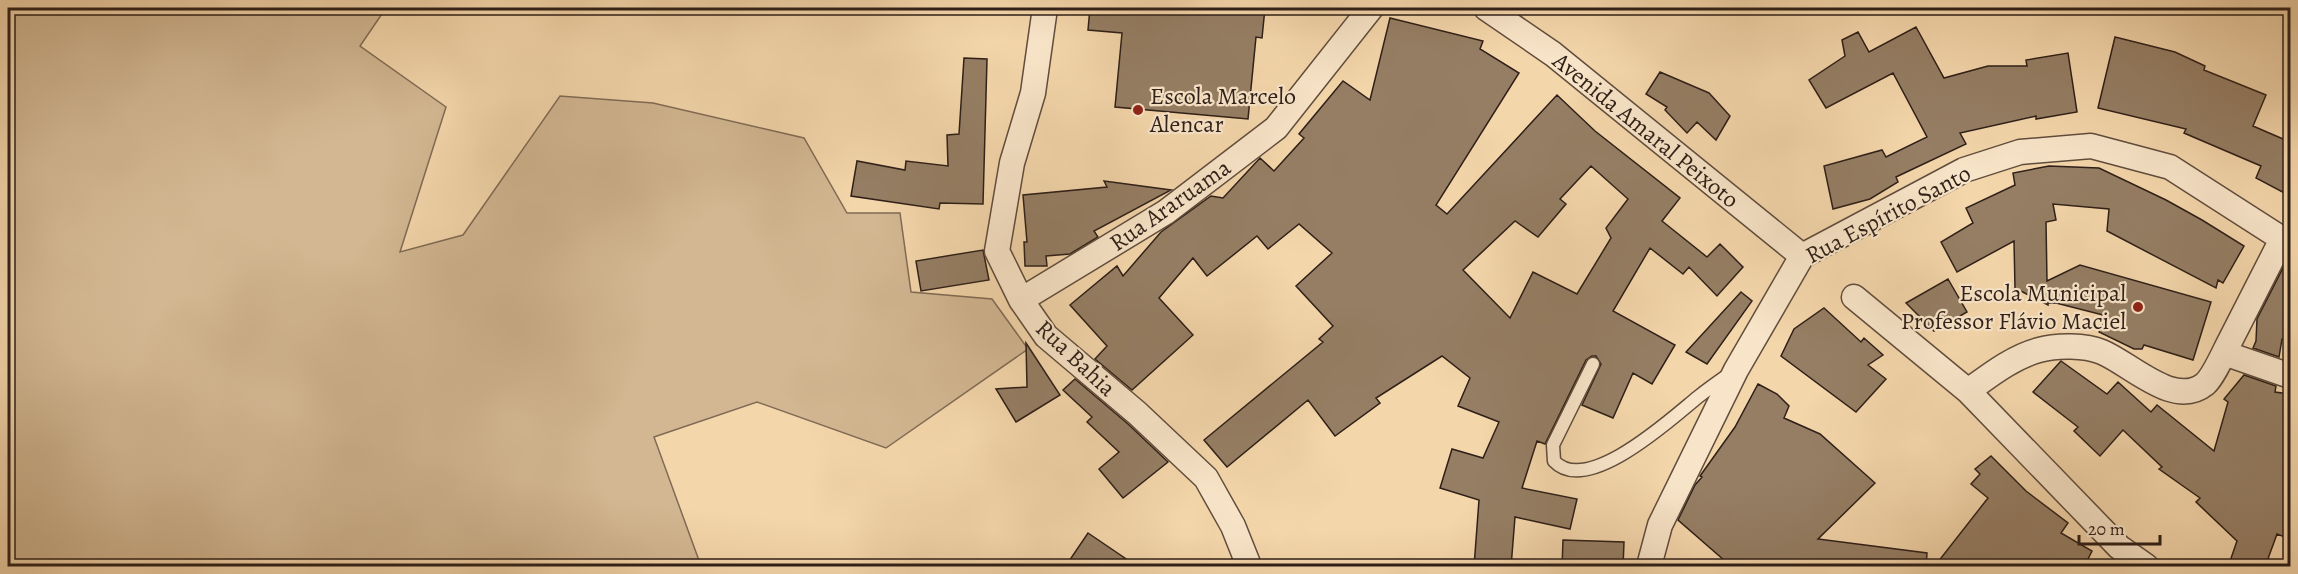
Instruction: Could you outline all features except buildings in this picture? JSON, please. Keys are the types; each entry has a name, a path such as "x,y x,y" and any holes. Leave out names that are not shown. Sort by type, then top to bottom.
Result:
{"street":[{"name":"Rua Bahia","path":"1045,8 1033,93 1012,163 996,250 1021,300 1046,336 1137,413 1206,478 1233,526 1249,567"},
{"name":"Rua Araruama","path":"1021,300 1166,212 1276,128 1371,8"},
{"name":"Avenida Amaral Peixoto","path":"1486,8 1553,54 1802,256"},
{"name":"Rua Espírito Santo","path":"1648,567 1660,525 1736,370 1802,256 1964,170 2019,152 2091,146 2170,167 2286,241"},
{"path":"1968,391 2004,365 2039,350 2070,347 2102,352 2156,383 2180,393 2198,388 2207,383 2286,241"},
{"path":"1854,297 1968,391 2120,547 2146,567"},
{"path":"2224,353 2290,376"}],"lane":[{"path":"1593,364 1553,445 1554,461 1562,469 1596,467 1613,460 1653,435 1701,395 1736,370"}],"shaded area":[{"path":"8,8 386,8 360,46 446,107 400,252 463,235 560,96 653,103 804,138 847,213 900,213 911,292 992,299 1028,349 886,448 757,402 654,437 701,566 8,566"}],"place":[{"name":"Escola Marcelo Alencar","path":"1138,110"},
{"name":"Escola Municipal Professor Flávio Maciel","path":"2138,307"}]}
